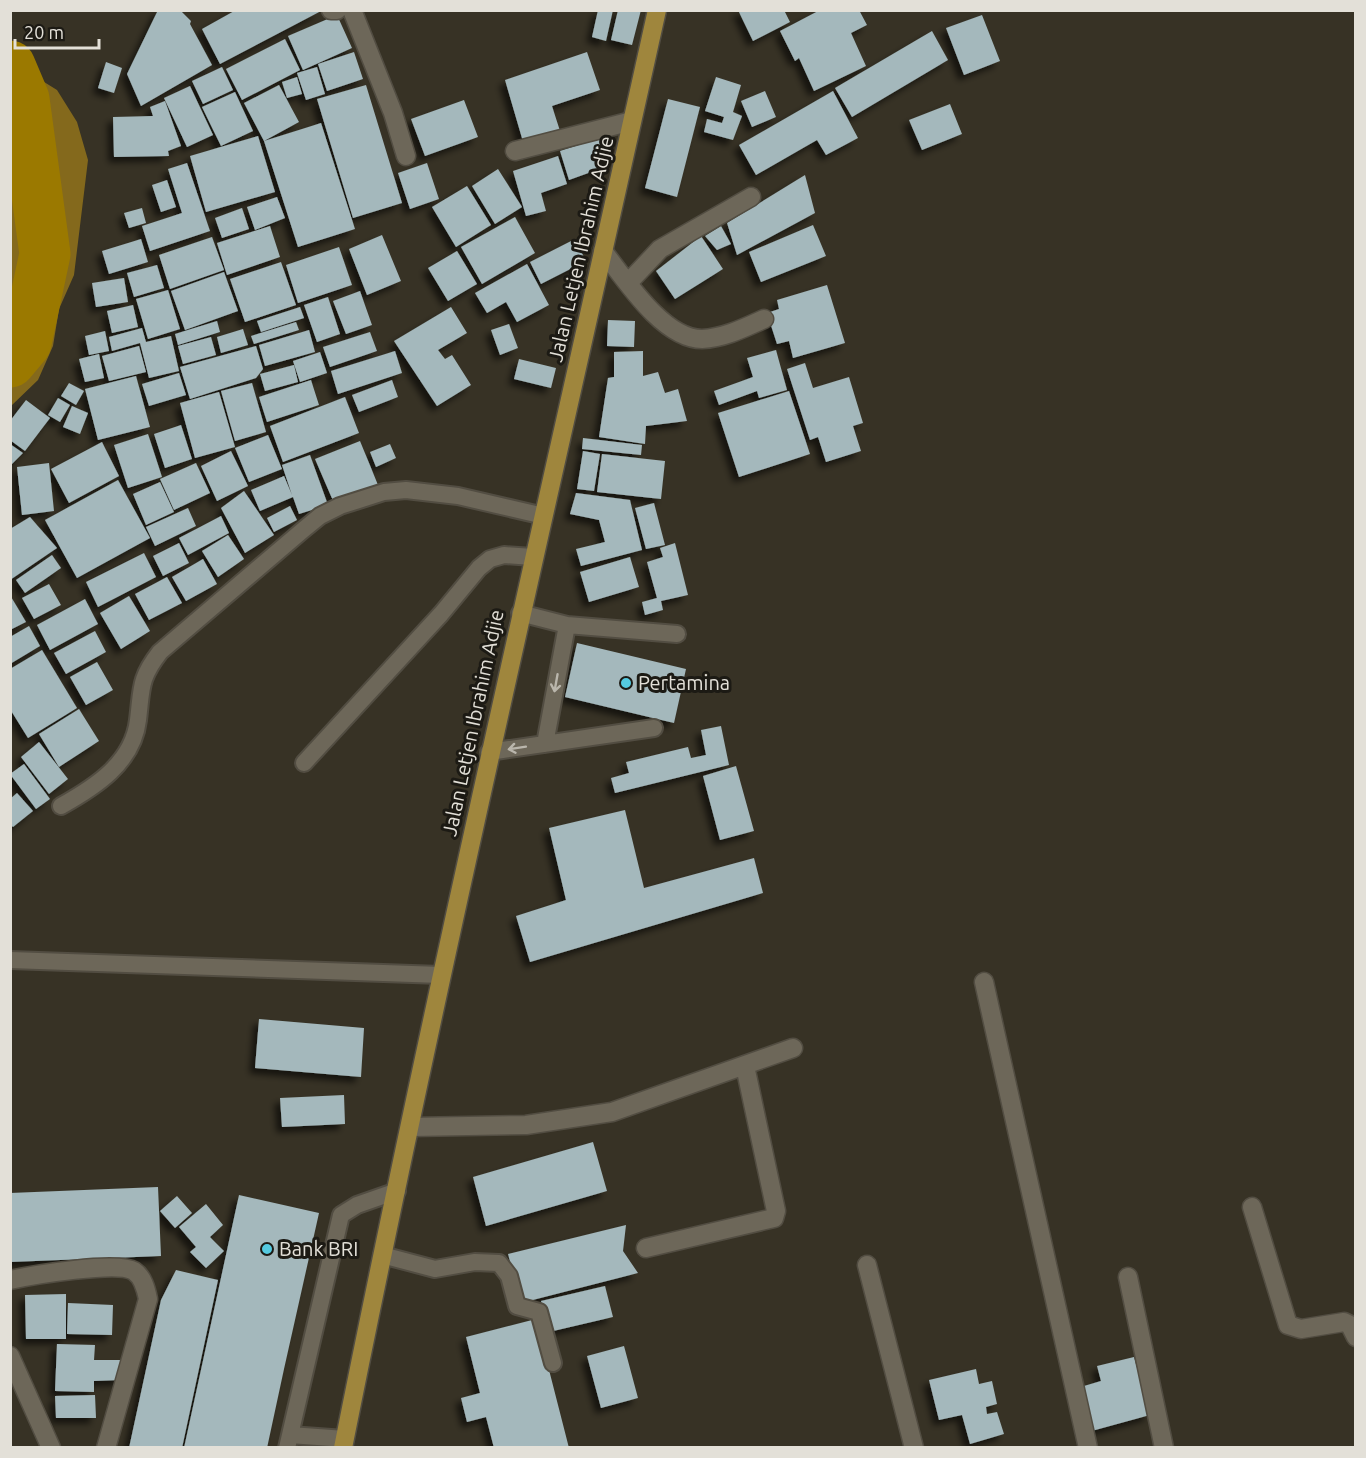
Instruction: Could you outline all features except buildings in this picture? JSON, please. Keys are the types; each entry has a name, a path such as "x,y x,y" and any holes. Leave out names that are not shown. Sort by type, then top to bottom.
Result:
{"main road":[{"name":"Jalan Letjen Ibrahim Adjie","path":"344,1443 489,752 657,10"}],"street":[{"path":"331,10 338,10"},
{"path":"352,10 393,113 406,156"},
{"path":"515,152 632,121"},
{"path":"628,283 660,249 751,197"},
{"path":"603,251 628,283 663,321 674,331 686,337 713,338 764,319"},
{"path":"984,982 1088,1448"},
{"path":"411,1127 526,1125 587,1117 632,1106 794,1048"},
{"path":"646,1248 774,1218 776,1211 745,1066"},
{"path":"1252,1208 1288,1325 1301,1329 1344,1322 1350,1325 1356,1337"},
{"path":"867,1265 914,1448"},
{"path":"10,1280 118,1267 135,1272 140,1277 148,1299 106,1448"},
{"path":"1128,1276 1164,1448"},
{"path":"10,1356 51,1448"}],"lane":[{"path":"61,806 87,792 117,767 132,742 138,722 139,700 146,671 160,652 320,516 364,498 406,490 458,496 544,516"},
{"path":"304,763 441,614 479,568 490,559 504,555 533,557"},
{"path":"520,613 567,625 677,634"},
{"path":"545,744 567,625"},
{"path":"489,752 654,728"},
{"path":"10,960 441,975"},
{"path":"344,1443 288,1441 341,1215 357,1205 397,1191"},
{"path":"382,1255 435,1269 475,1262 499,1263 509,1276 517,1306 539,1312 553,1363"}],"shaded area":[{"path":"10,55 28,72 57,90 77,122 88,160 74,275 59,309 53,346 38,380 11,406"}],"waterway":[{"path":"10,66 24,99 45,254 26,343 10,362"}],"place":[{"name":"Pertamina","path":"626,683"},
{"name":"Bank BRI","path":"267,1249"}]}
